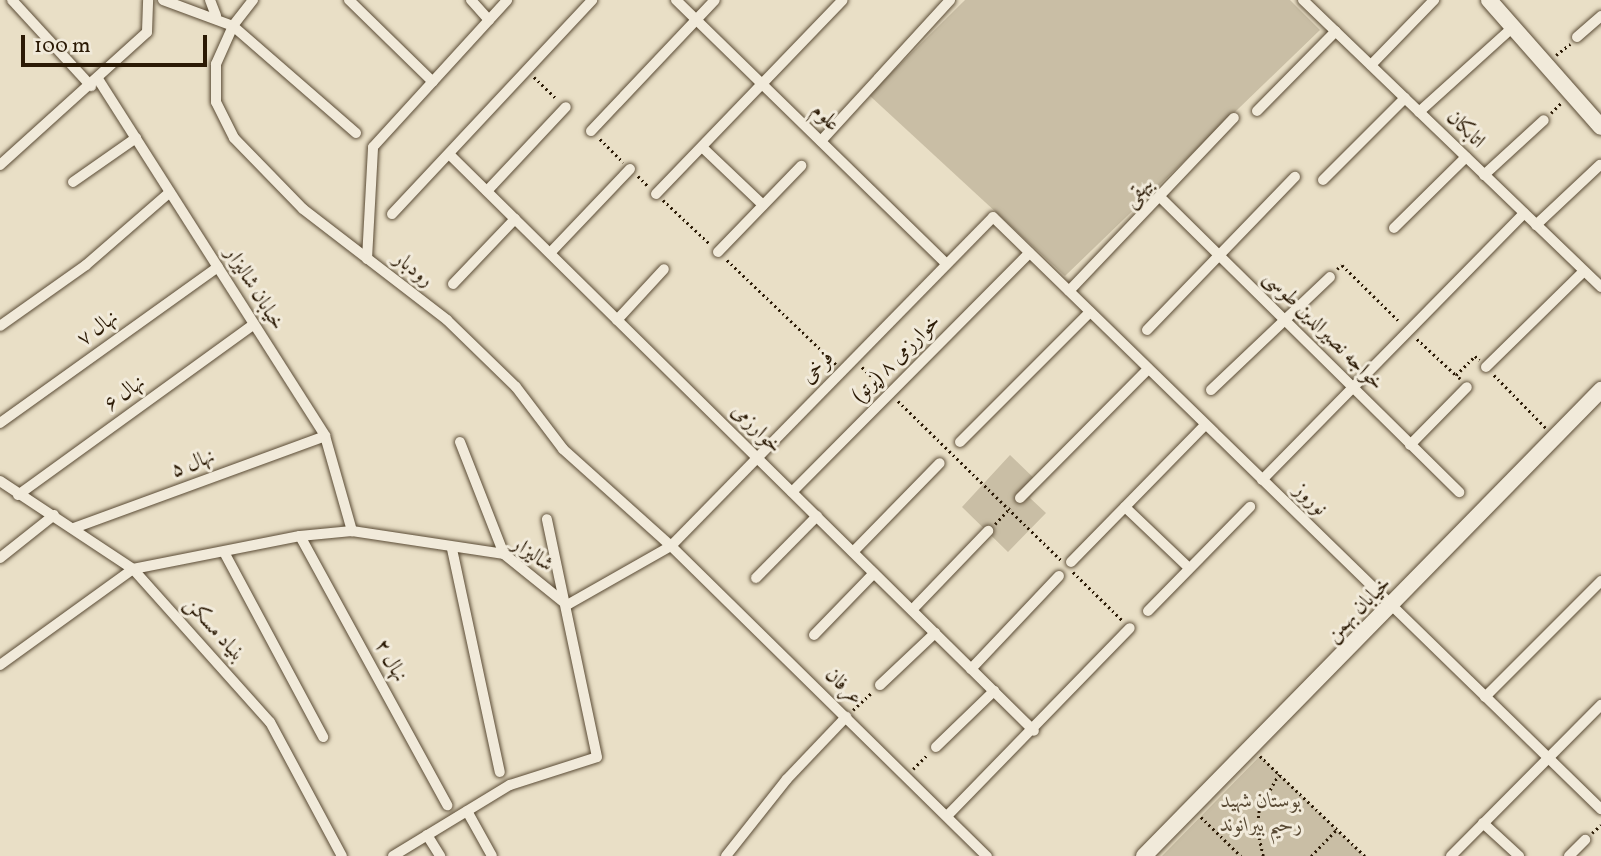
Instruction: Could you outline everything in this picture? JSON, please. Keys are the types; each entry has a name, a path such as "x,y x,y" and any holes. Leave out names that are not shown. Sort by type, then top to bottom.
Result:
{"street":[{"name":"خیابان شالیزار","path":"12,0 94,83 136,138 325,436 352,531"},
{"path":"0,165 94,83 146,32 148,0"},
{"path":"163,0 216,16 233,26 356,133"},
{"path":"210,0 216,16"},
{"name":"رودبار","path":"253,0 233,26 216,64 216,102 234,138 303,209 447,320 516,387 563,449 671,546"},
{"path":"349,0 433,82"},
{"path":"471,0 489,20"},
{"path":"368,259 373,147 506,0"},
{"path":"392,214 592,0"},
{"name":"علوم","path":"677,0 947,264"},
{"path":"591,131 715,0"},
{"path":"656,194 843,0"},
{"path":"821,141 950,0"},
{"name":"اتابکان","path":"1303,0 1601,287"},
{"path":"1371,65 1434,0"},
{"path":"1489,0 1601,127"},
{"path":"1577,37 1601,16"},
{"path":"1419,112 1513,27"},
{"path":"1257,111 1336,32"},
{"path":"1323,180 1405,98"},
{"path":"487,191 566,107"},
{"name":"بیهقی","path":"1069,291 1161,198 1234,118"},
{"path":"1484,175 1544,120"},
{"path":"73,182 136,138"},
{"path":"702,146 763,205"},
{"name":"خوارزمی","path":"450,155 1034,731"},
{"path":"1394,228 1466,157"},
{"path":"1536,225 1600,165"},
{"path":"718,252 801,166"},
{"path":"550,254 630,169"},
{"path":"1147,330 1295,177"},
{"path":"0,326 86,265 170,192"},
{"name":"خواجه نصیرالدین طوسی","path":"1161,198 1459,492"},
{"path":"1262,480 1524,213"},
{"name":"فرخی","path":"671,546 993,217"},
{"name":"نوروز","path":"993,217 1601,809"},
{"path":"453,284 515,219"},
{"name":"خوارزمی ۸ (پرتو)","path":"792,492 1029,253"},
{"name":"نهال ۷","path":"0,423 218,267"},
{"path":"617,320 664,269"},
{"path":"1486,367 1584,271"},
{"path":"1211,390 1330,277"},
{"path":"960,442 1090,312"},
{"name":"نهال ۶","path":"18,495 254,324"},
{"path":"1020,498 1148,369"},
{"path":"1410,445 1467,387"},
{"name":"خیابان بهمن","path":"1144,856 1392,607 1601,390"},
{"path":"1071,562 1205,425"},
{"name":"نهال ۵","path":"74,528 325,436"},
{"path":"460,442 504,554"},
{"path":"853,552 940,463"},
{"name":"بنیاد مسکن","path":"0,481 133,569 270,722 342,856"},
{"path":"1148,611 1188,567 1250,507"},
{"path":"1125,508 1188,567"},
{"path":"0,558 54,515"},
{"path":"756,578 817,516"},
{"path":"393,856 510,785 597,757 547,519"},
{"name":"شالیزار","path":"133,569 300,536 352,531 452,549 504,554 566,605"},
{"path":"912,610 988,531"},
{"name":"نهال ۲","path":"300,536 447,805"},
{"path":"566,605 671,546"},
{"name":"عرفان","path":"671,546 987,856"},
{"path":"452,549 500,772"},
{"path":"224,552 323,737"},
{"path":"0,665 133,569"},
{"path":"814,635 874,573"},
{"path":"971,668 1059,576"},
{"path":"1485,697 1601,581"},
{"path":"947,816 1034,731 1130,628"},
{"path":"880,685 935,633"},
{"path":"936,747 994,691"},
{"path":"1451,856 1601,705"},
{"path":"726,856 787,779 846,717"},
{"path":"467,811 492,856"},
{"path":"1483,824 1519,856"},
{"path":"428,835 440,856"},
{"path":"1569,856 1585,840"}],"path":[{"path":"1545,64 1577,37"},
{"path":"527,70 566,107"},
{"path":"1544,120 1572,93"},
{"path":"591,131 842,370"},
{"path":"1330,277 1342,265 1467,387"},
{"path":"1456,375 1475,356 1555,438"},
{"path":"853,359 1130,628"},
{"path":"940,463 960,442"},
{"path":"988,531 1020,498"},
{"path":"846,717 880,685"},
{"path":"1251,746 1365,856"},
{"path":"906,776 936,747"},
{"path":"1263,856 1257,830 1259,809 1279,774"},
{"path":"1191,807 1241,856"},
{"path":"1311,856 1337,829"}],"green space":[{"path":"965,0 1290,0 1320,30 1065,276 869,95"},
{"path":"1010,455 1040,484 1030,498 1046,513 1008,552 962,507"},
{"name":"بوستان شهید رحیم بیرانوند","path":"1260,756 1364,856 1162,856"}]}
